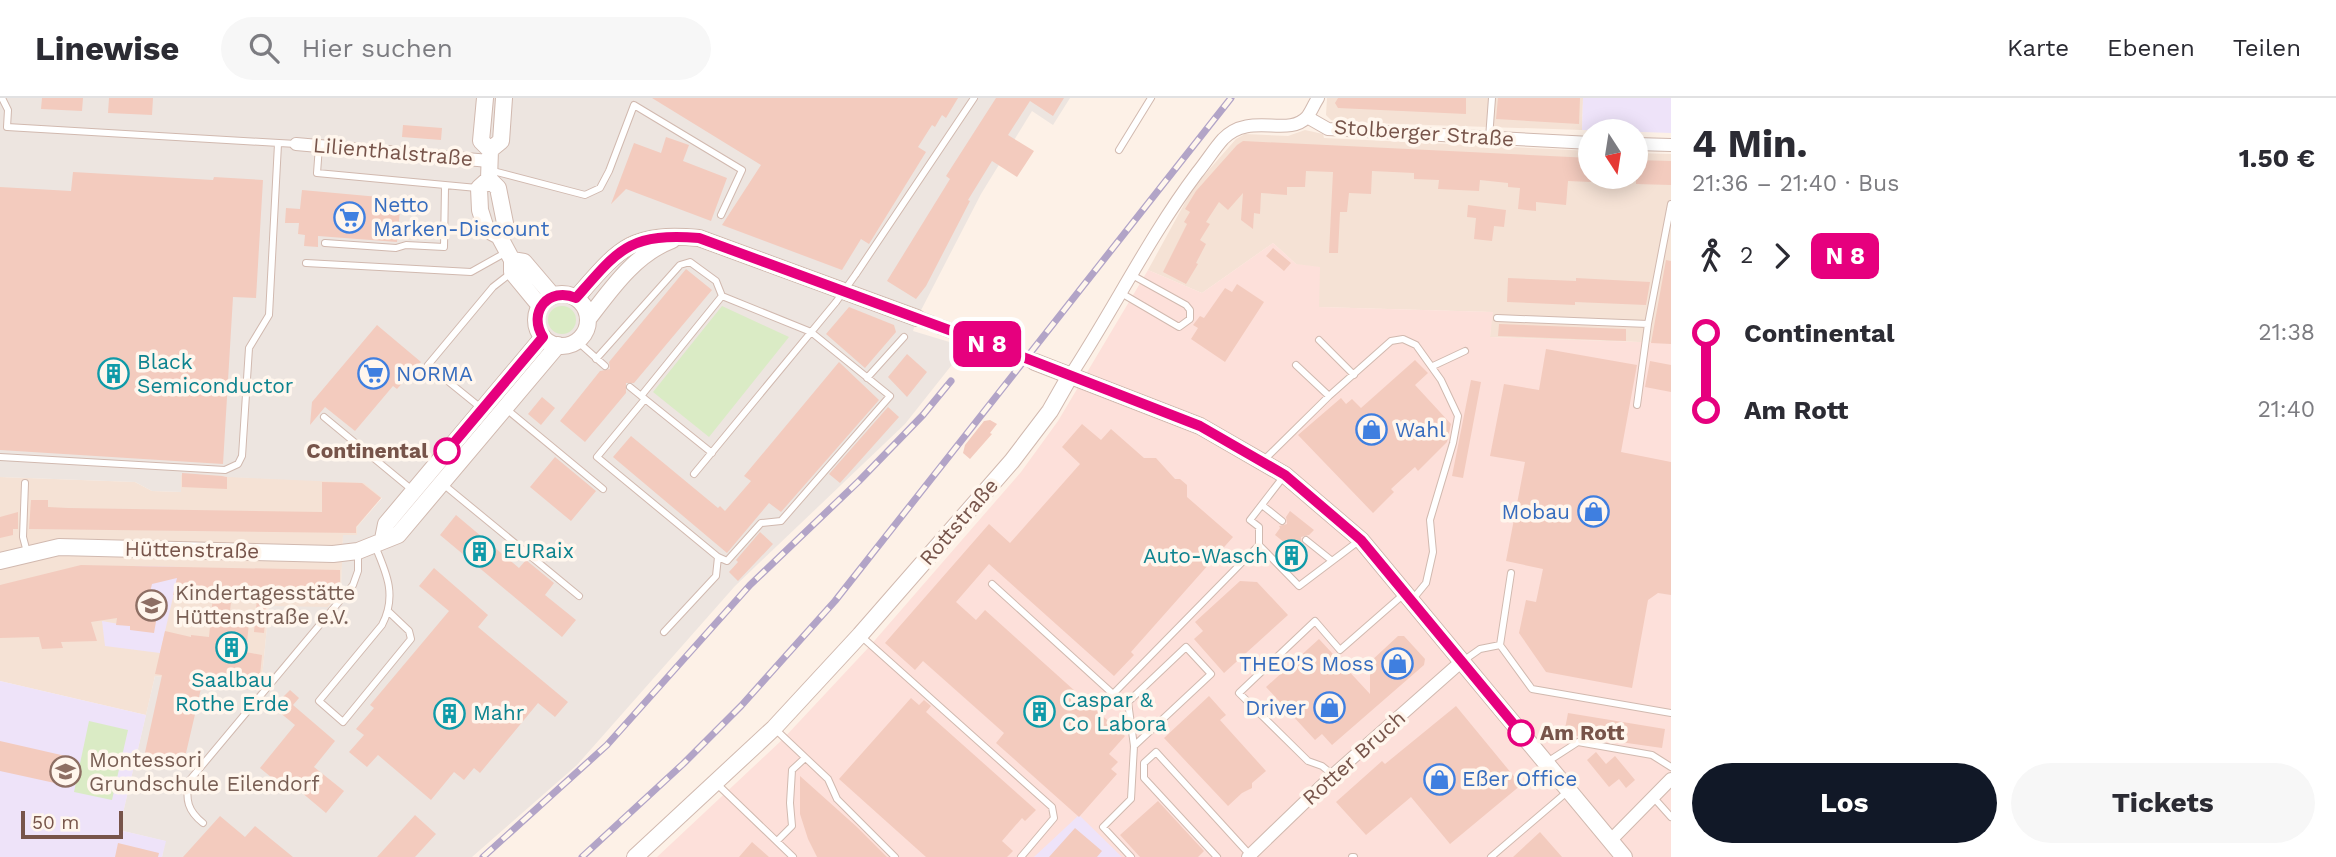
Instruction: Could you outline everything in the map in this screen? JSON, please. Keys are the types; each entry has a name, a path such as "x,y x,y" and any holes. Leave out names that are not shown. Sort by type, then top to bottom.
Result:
{"street":[{"path":"485,98 481,141 487,170 498,188 505,223 499,236 510,261 546,301"},
{"path":"487,170 501,141 504,98"},
{"path":"1307,117 1318,98"},
{"name":"Stolberger Straße","path":"1223,139 1236,129 1251,124 1286,126 1307,117 1328,129 1578,142"},
{"name":"Rottstraße","path":"635,857 774,728 860,635 1012,461 1050,411 1166,214 1223,139"},
{"name":"Lilienthalstraße","path":"296,144 487,170"},
{"path":"1648,144 1671,145"},
{"path":"588,318 576,298 569,295 546,301 536,322 543,337 558,345 577,341 583,335 588,318 646,253 681,237"},
{"path":"576,298 628,245 644,239 699,238 917,318"},
{"name":"Hüttenstraße","path":"0,561 59,547 333,554 358,551 398,535 442,483 494,412 543,337"},
{"name":"Hüttenstraße","path":"379,542 386,524 414,491 558,345"},
{"path":"1035,362 1200,426 1285,475 1361,540 1624,857"},
{"name":"Rotter Bruch","path":"1249,856 1333,775 1462,661"},
{"path":"1610,841 1671,779"}],"lane":[{"path":"2,98 8,110 8,127 296,144"},
{"path":"694,474 836,302 974,98"},
{"path":"1119,150 1151,98"},
{"path":"1489,138 1492,98"},
{"path":"319,146 317,173 444,187 487,170 585,195 600,188 634,105 741,170 721,215"},
{"path":"0,457 225,470 238,464 242,456 249,348 269,315 278,144"},
{"path":"326,243 396,248 406,244 444,247 444,187"},
{"path":"1637,405 1648,324 1671,204"},
{"path":"306,262 471,272 510,261"},
{"path":"510,261 494,287 428,365 603,489"},
{"path":"596,359 680,265 690,262 716,281 722,296 811,332 890,396 781,520 761,523 727,561 718,557 597,457 722,296"},
{"path":"1121,293 1179,327 1190,319 1190,310 1186,305 1132,275"},
{"path":"1497,318 1648,324"},
{"path":"867,378 904,337"},
{"path":"1263,461 1329,396 1391,341 1403,339 1416,345 1433,366 1458,416 1453,443 1430,520 1433,552 1426,583 1340,650 1315,621 1239,693 1308,761 1322,766 1333,775"},
{"path":"1319,340 1354,375"},
{"path":"577,341 605,366"},
{"path":"1433,366 1465,351"},
{"path":"1296,365 1329,396"},
{"path":"630,387 712,453"},
{"path":"324,417 414,491"},
{"path":"1285,475 1250,520 1259,527 1259,545 1299,586 1361,540"},
{"path":"25,483 23,537 27,554"},
{"path":"442,483 579,596"},
{"path":"1262,505 1282,521"},
{"path":"1306,540 1331,560"},
{"path":"379,542 389,579 389,612 382,625 319,701 343,722 411,639 410,631 389,612"},
{"path":"992,584 1113,694 1259,545"},
{"path":"203,823 192,813 186,797 189,781 353,585 358,572 358,551"},
{"path":"664,632 716,576 718,557"},
{"path":"1511,573 1500,645 1532,689 1671,713"},
{"path":"860,635 1052,807 1054,818 1021,857"},
{"path":"1462,661 1480,649 1500,645"},
{"path":"1130,857 1103,827 1131,800 1134,746 1128,702 1186,647 1211,674 1134,746"},
{"path":"774,728 828,779 837,799 895,857"},
{"path":"1545,763 1578,743 1652,755 1671,767"},
{"path":"1212,855 1144,778 1144,763 1156,752 1249,856"},
{"path":"777,841 792,826 792,770 805,758"},
{"path":"716,783 793,857"},
{"path":"1492,857 1568,791"},
{"path":"1654,798 1671,817"}],"shaded area":[{"path":"0,98 1070,98 1053,125 1032,111 981,194 917,318 913,331 966,347 905,424 735,586 577,765 472,857 162,857 165,841 119,830 155,676 261,688 269,606 328,607 341,592 343,535 357,535 357,527 382,498 364,483 181,475 181,492 152,491 135,482 0,477"},
{"path":"1327,98 1583,98 1582,119 1578,119 1578,130 1338,122 1326,115"},
{"path":"1583,98 1671,98 1671,133 1648,132 1648,119 1582,119"},
{"path":"1305,130 1323,134 1324,138 1578,150 1578,189 1648,189 1648,153 1671,154 1671,343 1490,337 1492,312 1319,307 1296,264 1273,243 1202,293 1148,270 1193,188 1236,139 1245,134 1288,136"},
{"path":"1273,243 1296,264 1320,267 1319,307 1493,312 1490,337 1671,343 1671,857 657,857 783,739 869,647 1021,472 1058,421 1148,270 1202,293"},
{"path":"181,475 364,482 382,497 357,527 357,535 343,536 341,592 328,607 269,607 261,688 155,676 146,715 0,681 0,477 135,482 152,491 180,492"},
{"name":"Kindertagesstätte Hüttenstraße e.V.","path":"135,566 180,567 160,653 105,646 102,621 130,626"},
{"name":"Montessori Grundschule Eilendorf","path":"0,681 146,715 119,830 166,841 162,857 0,857"},
{"path":"1079,815 1122,857 1034,857"}],"green space":[{"path":"562,306 572,310 576,320 572,330 562,334 552,330 548,320 552,310"},
{"path":"722,306 789,337 709,437 653,392"},
{"path":"89,721 128,730 112,800 74,792"}],"building":[{"path":"42,98 83,98 82,111 41,109"},
{"path":"109,98 153,98 152,115 108,113"},
{"path":"652,98 958,98 946,118 942,115 935,127 932,125 918,147 926,152 869,244 861,239 842,270 722,225 761,165"},
{"path":"996,98 1064,98 1053,116 1030,101 1008,135 1034,151 1017,177 992,161 968,200 970,201 926,286 916,299 887,281 950,179 946,176"},
{"path":"1338,98 1466,98 1466,114 1338,108 1335,103"},
{"path":"1498,98 1580,98 1578,124 1496,119"},
{"path":"403,125 442,128 441,140 402,137"},
{"path":"666,137 689,145 683,161 727,178 711,221 626,189 611,204 634,143 661,153"},
{"path":"1243,141 1578,157 1578,181 1568,181 1566,205 1536,202 1536,211 1518,209 1520,188 1508,187 1508,183 1480,180 1479,191 1438,189 1439,180 1414,179 1414,173 1372,171 1371,194 1349,193 1347,212 1340,212 1338,253 1329,253 1333,172 1306,171 1305,187 1287,187 1287,195 1261,193 1260,214 1254,213 1253,229 1241,220 1243,193 1228,210 1219,202 1206,222 1210,224 1200,240 1206,244 1186,284 1163,272 1187,224 1184,222 1190,212 1185,209 1196,191"},
{"path":"1648,160 1671,161 1671,185 1648,184"},
{"name":"Black Semiconductor","path":"73,172 213,180 214,177 263,180 256,298 233,297 223,464 0,450 0,187 71,191"},
{"name":"Netto Marken-Discount","path":"302,190 401,199 397,242 318,236 318,247 304,246 305,235 298,234 299,223 285,223 286,208 300,209"},
{"path":"1468,205 1506,210 1504,227 1494,226 1492,241 1474,239 1476,218 1467,217"},
{"path":"1273,248 1291,263 1284,271 1266,256"},
{"path":"1666,260 1671,261 1671,344 1651,343"},
{"path":"686,269 712,290 634,383 626,383 626,393 585,442 560,421 600,371 610,369 609,362"},
{"path":"1508,278 1650,282 1646,305 1575,302 1575,305 1507,302"},
{"path":"1237,284 1264,302 1225,362 1191,339 1198,328 1193,325 1200,316 1204,318 1225,288 1232,292"},
{"path":"849,307 894,325 896,332 865,368 826,334"},
{"path":"1499,324 1626,329 1626,341 1498,336"},
{"name":"NORMA","path":"377,325 421,362 397,389 393,386 355,431 325,407 310,425 312,402"},
{"name":"Mobau","path":"1546,349 1637,365 1621,452 1671,462 1671,595 1658,593 1648,600 1632,688 1546,672 1519,633 1526,600 1536,602 1543,569 1506,561 1525,462 1490,456 1504,384 1539,390"},
{"path":"907,354 927,372 907,397 888,377"},
{"name":"Wahl","path":"1415,360 1428,373 1415,385 1451,424 1447,442 1418,471 1415,467 1391,489 1394,492 1373,513 1298,435 1341,398 1346,404 1352,399 1361,408"},
{"path":"1650,361 1671,365 1671,392 1645,387"},
{"path":"839,362 879,400 781,512 769,503 727,553 613,457 631,436 725,511 751,481 744,476"},
{"path":"1471,380 1481,382 1463,478 1452,476"},
{"path":"542,397 555,408 541,425 528,414"},
{"path":"888,407 899,417 840,483 829,474"},
{"path":"990,420 997,424 990,433 992,434 970,459 963,453 965,445 984,421"},
{"path":"1082,424 1101,440 1111,429 1144,458 1156,458 1175,479 1180,479 1187,485 1187,497 1233,537 1131,652 1134,655 1114,676 989,564 956,602 976,620 985,610 1125,736 1109,754 1118,762 1111,769 1117,774 1079,817 996,743 1004,733 923,661 915,670 885,643 989,524 1010,543 1080,464 1062,447"},
{"path":"555,457 596,491 571,521 530,487"},
{"path":"182,473 227,477 227,489 182,487"},
{"path":"322,482 362,483 381,498 356,527 356,533 29,529 31,500 48,500 48,507 68,508 322,512"},
{"path":"1290,511 1314,530 1301,537 1302,545 1297,552 1304,557 1295,568 1278,553 1285,543 1275,535 1279,526 1287,524 1286,517"},
{"path":"18,512 18,529 13,529 13,535 0,538 0,517"},
{"name":"EURaix","path":"456,515 519,568 526,560 554,583 545,595 576,620 562,637 440,535"},
{"path":"760,532 773,544 738,581 729,572"},
{"path":"81,565 340,570 340,591 268,589 264,633 254,632 257,598 255,592 232,592 229,621 249,623 246,652 262,655 259,686 203,680 183,766 144,757 162,675 155,674 165,631 191,637 209,637 213,596 173,595 177,578 152,584 146,608 158,610 154,633 116,625 117,618 91,622 97,641 61,642 63,648 42,649 39,637 0,638 0,585"},
{"name":"Mahr","path":"434,568 488,615 478,627 568,702 555,717 538,703 480,773 474,768 464,780 454,772 431,800 378,755 367,767 349,752 364,735 356,729 374,708 370,705 449,611 419,586"},
{"path":"1240,581 1257,582 1288,615 1224,673 1194,639 1203,631 1195,622"},
{"name":"Driver","path":"1398,636 1404,636 1425,659 1424,665 1332,745 1322,734 1315,740 1266,687 1319,639 1370,694 1370,662"},
{"path":"290,690 299,698 293,705 335,741 314,767 344,791 326,813 288,781 283,787 260,768 295,725 273,707"},
{"path":"1209,696 1226,715 1220,720 1266,771 1252,783 1252,788 1228,806 1164,738"},
{"path":"911,698 919,705 924,700 931,706 926,712 1036,810 1025,821 1022,818 1002,841 1013,851 1007,857 926,857 839,779"},
{"name":"Eßer Office","path":"1456,706 1521,785 1450,844 1411,797 1366,835 1336,802 1382,761 1385,764"},
{"path":"1568,713 1665,729 1662,748 1564,734"},
{"path":"0,741 70,757 64,785 0,771"},
{"path":"1596,752 1606,764 1615,756 1635,780 1626,788 1619,779 1609,787 1587,760"},
{"path":"800,776 887,857 817,857 800,814"},
{"path":"1158,801 1204,851 1198,857 1140,857 1120,835"},
{"path":"415,815 436,834 415,857 377,857"},
{"path":"220,816 245,837 255,826 293,857 183,857"},
{"path":"1075,828 1102,851 1097,857 1049,857"},
{"path":"1540,832 1562,857 1513,857"},
{"path":"752,842 769,857 739,857"},
{"path":"118,843 159,853 158,857 115,857"}],"tunnel":[{"path":"917,318 1035,362"}],"railway":[{"path":"582,857 683,764 741,706 835,601 1231,98"},
{"path":"483,857 607,745 750,585 859,481 923,415 951,381"}],"bus line":[{"path":"447,451 543,337 536,322 540,306 545,300 561,294 576,298 628,245 663,236 699,238 1028,359 1200,426 1285,475 1361,540 1521,733"}],"place":[{"name":"Netto Marken-Discount","path":"350,217"},
{"name":"Black Semiconductor","path":"114,374"},
{"name":"NORMA","path":"373,374"},
{"name":"Wahl","path":"1372,430"},
{"name":"Continental","path":"447,451"},
{"name":"Mobau","path":"1593,512"},
{"name":"EURaix","path":"480,551"},
{"name":"Auto-Wasch","path":"1291,556"},
{"name":"Kindertagesstätte Hüttenstraße e.V.","path":"152,605"},
{"name":"Saalbau Rothe Erde","path":"232,648"},
{"name":"THEO'S Moss","path":"1397,664"},
{"name":"Driver","path":"1329,708"},
{"name":"Caspar & Co Labora","path":"1039,712"},
{"name":"Mahr","path":"450,713"},
{"name":"Am Rott","path":"1521,733"},
{"name":"Montessori Grundschule Eilendorf","path":"66,772"},
{"name":"Eßer Office","path":"1439,779"}]}
